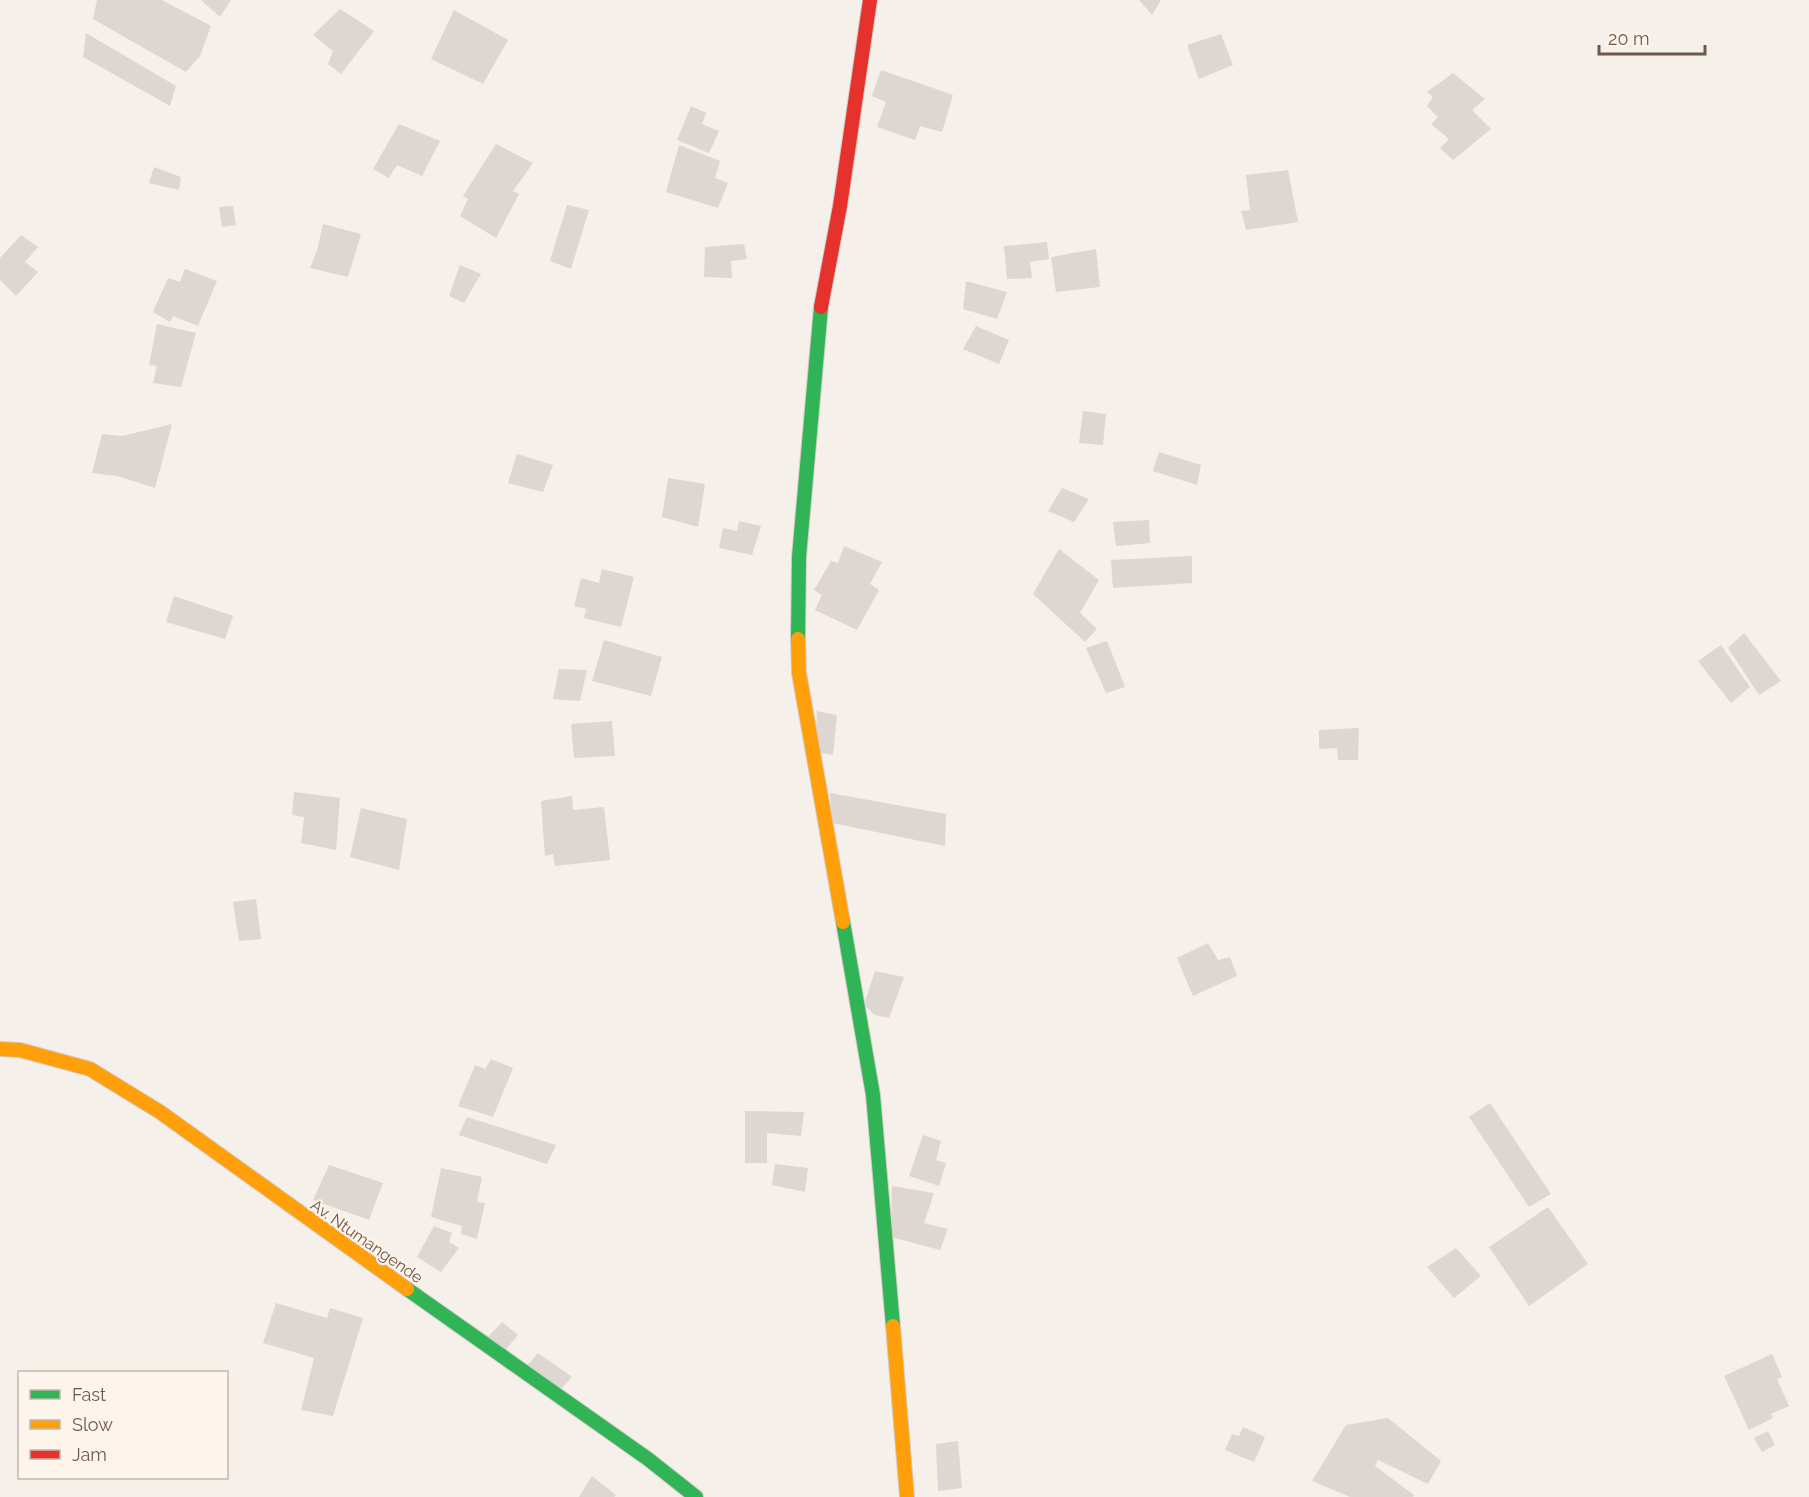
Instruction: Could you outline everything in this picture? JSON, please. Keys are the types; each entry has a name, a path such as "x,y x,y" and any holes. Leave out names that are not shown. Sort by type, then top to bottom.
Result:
{"street":[{"path":"870,0 840,206 822,294 796,607 799,673 873,1095 907,1497"},
{"name":"Av. Ntumangende","path":"0,1049 20,1050 90,1069 160,1112 320,1228 648,1459 696,1497"}],"building":[{"path":"97,0 162,0 211,26 200,56 186,72 93,19"},
{"path":"201,0 231,0 220,17"},
{"path":"1139,0 1161,0 1152,15"},
{"path":"340,9 374,31 341,74 328,64 333,51 313,35"},
{"path":"454,10 508,40 483,84 431,59"},
{"path":"86,33 176,86 170,106 83,57"},
{"path":"1221,34 1233,65 1199,79 1187,45"},
{"path":"881,70 953,95 942,132 920,126 915,140 877,127 886,102 872,96"},
{"path":"1453,73 1485,99 1472,110 1491,129 1453,160 1440,148 1449,139 1431,124 1438,117 1427,106 1433,97 1427,92"},
{"path":"691,106 706,113 702,124 719,131 709,153 677,140"},
{"path":"399,124 440,141 422,176 397,165 389,178 373,169"},
{"path":"496,144 533,163 513,191 519,194 496,238 460,216 468,199 463,196"},
{"path":"679,145 720,161 715,178 728,183 718,208 666,192"},
{"path":"154,167 181,177 179,190 149,183"},
{"path":"1288,170 1298,222 1246,230 1241,211 1250,210 1246,175"},
{"path":"567,205 589,210 571,269 550,261"},
{"path":"233,206 236,225 222,227 219,207"},
{"path":"323,224 361,234 348,277 310,268 317,251"},
{"path":"21,235 38,247 25,262 38,272 16,296 0,280 0,258"},
{"path":"1047,242 1049,259 1030,262 1032,278 1007,279 1004,246"},
{"path":"744,244 747,259 731,261 732,278 704,277 705,247"},
{"path":"1096,249 1100,287 1056,292 1051,257"},
{"path":"460,265 481,274 464,303 449,296"},
{"path":"185,269 217,281 198,326 173,316 170,322 153,312 168,278 180,282"},
{"path":"966,281 1007,292 997,319 963,309"},
{"path":"157,324 196,333 181,387 153,383 157,366 149,365"},
{"path":"976,326 1009,340 999,364 963,349"},
{"path":"1083,411 1106,414 1103,445 1079,443"},
{"path":"172,424 155,488 117,476 92,473 102,434 122,436"},
{"path":"1159,452 1201,465 1197,485 1153,471"},
{"path":"517,454 553,465 543,492 508,483"},
{"path":"668,478 705,484 698,527 662,517"},
{"path":"1062,488 1089,499 1074,522 1048,511"},
{"path":"1149,520 1150,543 1116,546 1113,522"},
{"path":"739,521 761,526 752,555 719,548 723,528 737,531"},
{"path":"844,546 882,562 870,584 879,590 857,630 815,610 822,595 814,590 831,561 838,563"},
{"path":"1059,549 1099,580 1080,613 1097,629 1085,642 1033,594"},
{"path":"1192,556 1192,583 1113,588 1111,560"},
{"path":"602,569 634,577 621,627 584,618 586,609 574,606 581,578 599,583"},
{"path":"174,596 233,616 225,639 166,622"},
{"path":"1744,633 1781,681 1759,695 1728,648"},
{"path":"604,640 662,657 651,696 592,681"},
{"path":"1107,641 1125,687 1106,693 1086,648"},
{"path":"1721,645 1750,687 1731,703 1698,661"},
{"path":"559,669 587,670 580,701 553,699"},
{"path":"817,711 837,715 833,755 815,752"},
{"path":"612,721 615,756 574,758 571,724"},
{"path":"1359,728 1358,760 1338,760 1337,748 1319,749 1319,730"},
{"path":"294,792 340,798 336,850 301,843 304,817 292,815"},
{"path":"830,793 946,814 945,846 832,823"},
{"path":"572,796 573,810 604,807 610,860 555,866 553,854 545,856 541,801"},
{"path":"361,808 407,819 399,870 350,857"},
{"path":"256,899 261,939 239,941 233,902"},
{"path":"1208,943 1218,960 1230,957 1237,976 1193,996 1177,958"},
{"path":"875,971 904,977 889,1018 875,1015 864,1005"},
{"path":"491,1059 513,1068 493,1117 458,1106 475,1065 485,1069"},
{"path":"1490,1103 1551,1194 1529,1207 1469,1117"},
{"path":"745,1111 804,1112 801,1136 767,1133 767,1163 745,1163"},
{"path":"467,1117 556,1145 547,1164 459,1135"},
{"path":"923,1135 941,1141 936,1160 946,1163 939,1186 909,1176"},
{"path":"775,1164 808,1168 805,1192 772,1185"},
{"path":"329,1165 383,1183 369,1220 313,1200"},
{"path":"441,1168 482,1177 477,1202 485,1203 477,1239 461,1234 462,1226 431,1217"},
{"path":"892,1186 934,1193 924,1223 948,1229 940,1250 891,1237"},
{"path":"1548,1207 1588,1264 1529,1306 1489,1247"},
{"path":"434,1226 452,1233 449,1242 459,1248 441,1272 417,1257"},
{"path":"1456,1248 1481,1276 1454,1298 1427,1267"},
{"path":"276,1303 327,1318 330,1308 363,1318 333,1416 301,1410 314,1358 263,1343"},
{"path":"502,1322 518,1335 503,1353 487,1338"},
{"path":"538,1353 572,1377 559,1391 525,1368"},
{"path":"1772,1354 1782,1377 1777,1379 1789,1406 1771,1414 1773,1418 1749,1430 1724,1376"},
{"path":"1388,1418 1441,1461 1428,1484 1378,1460 1375,1466 1414,1495 1413,1497 1350,1497 1312,1481 1346,1425"},
{"path":"1243,1427 1265,1437 1254,1462 1225,1450 1232,1434 1239,1436"},
{"path":"1768,1431 1775,1445 1762,1452 1754,1438"},
{"path":"958,1441 962,1488 938,1491 936,1444"},
{"path":"592,1476 616,1495 614,1497 579,1497"}],"traffic: fast":[{"path":"798,639 799,557 821,307"},
{"path":"843,922 873,1095 893,1326"},
{"path":"407,1289 648,1459 696,1497"}],"traffic: slow":[{"path":"798,639 799,673 843,922"},
{"path":"0,1049 20,1050 90,1069 160,1112 407,1289"},
{"path":"893,1326 907,1497"}],"traffic: jam":[{"path":"821,307 840,206 870,0"}]}
